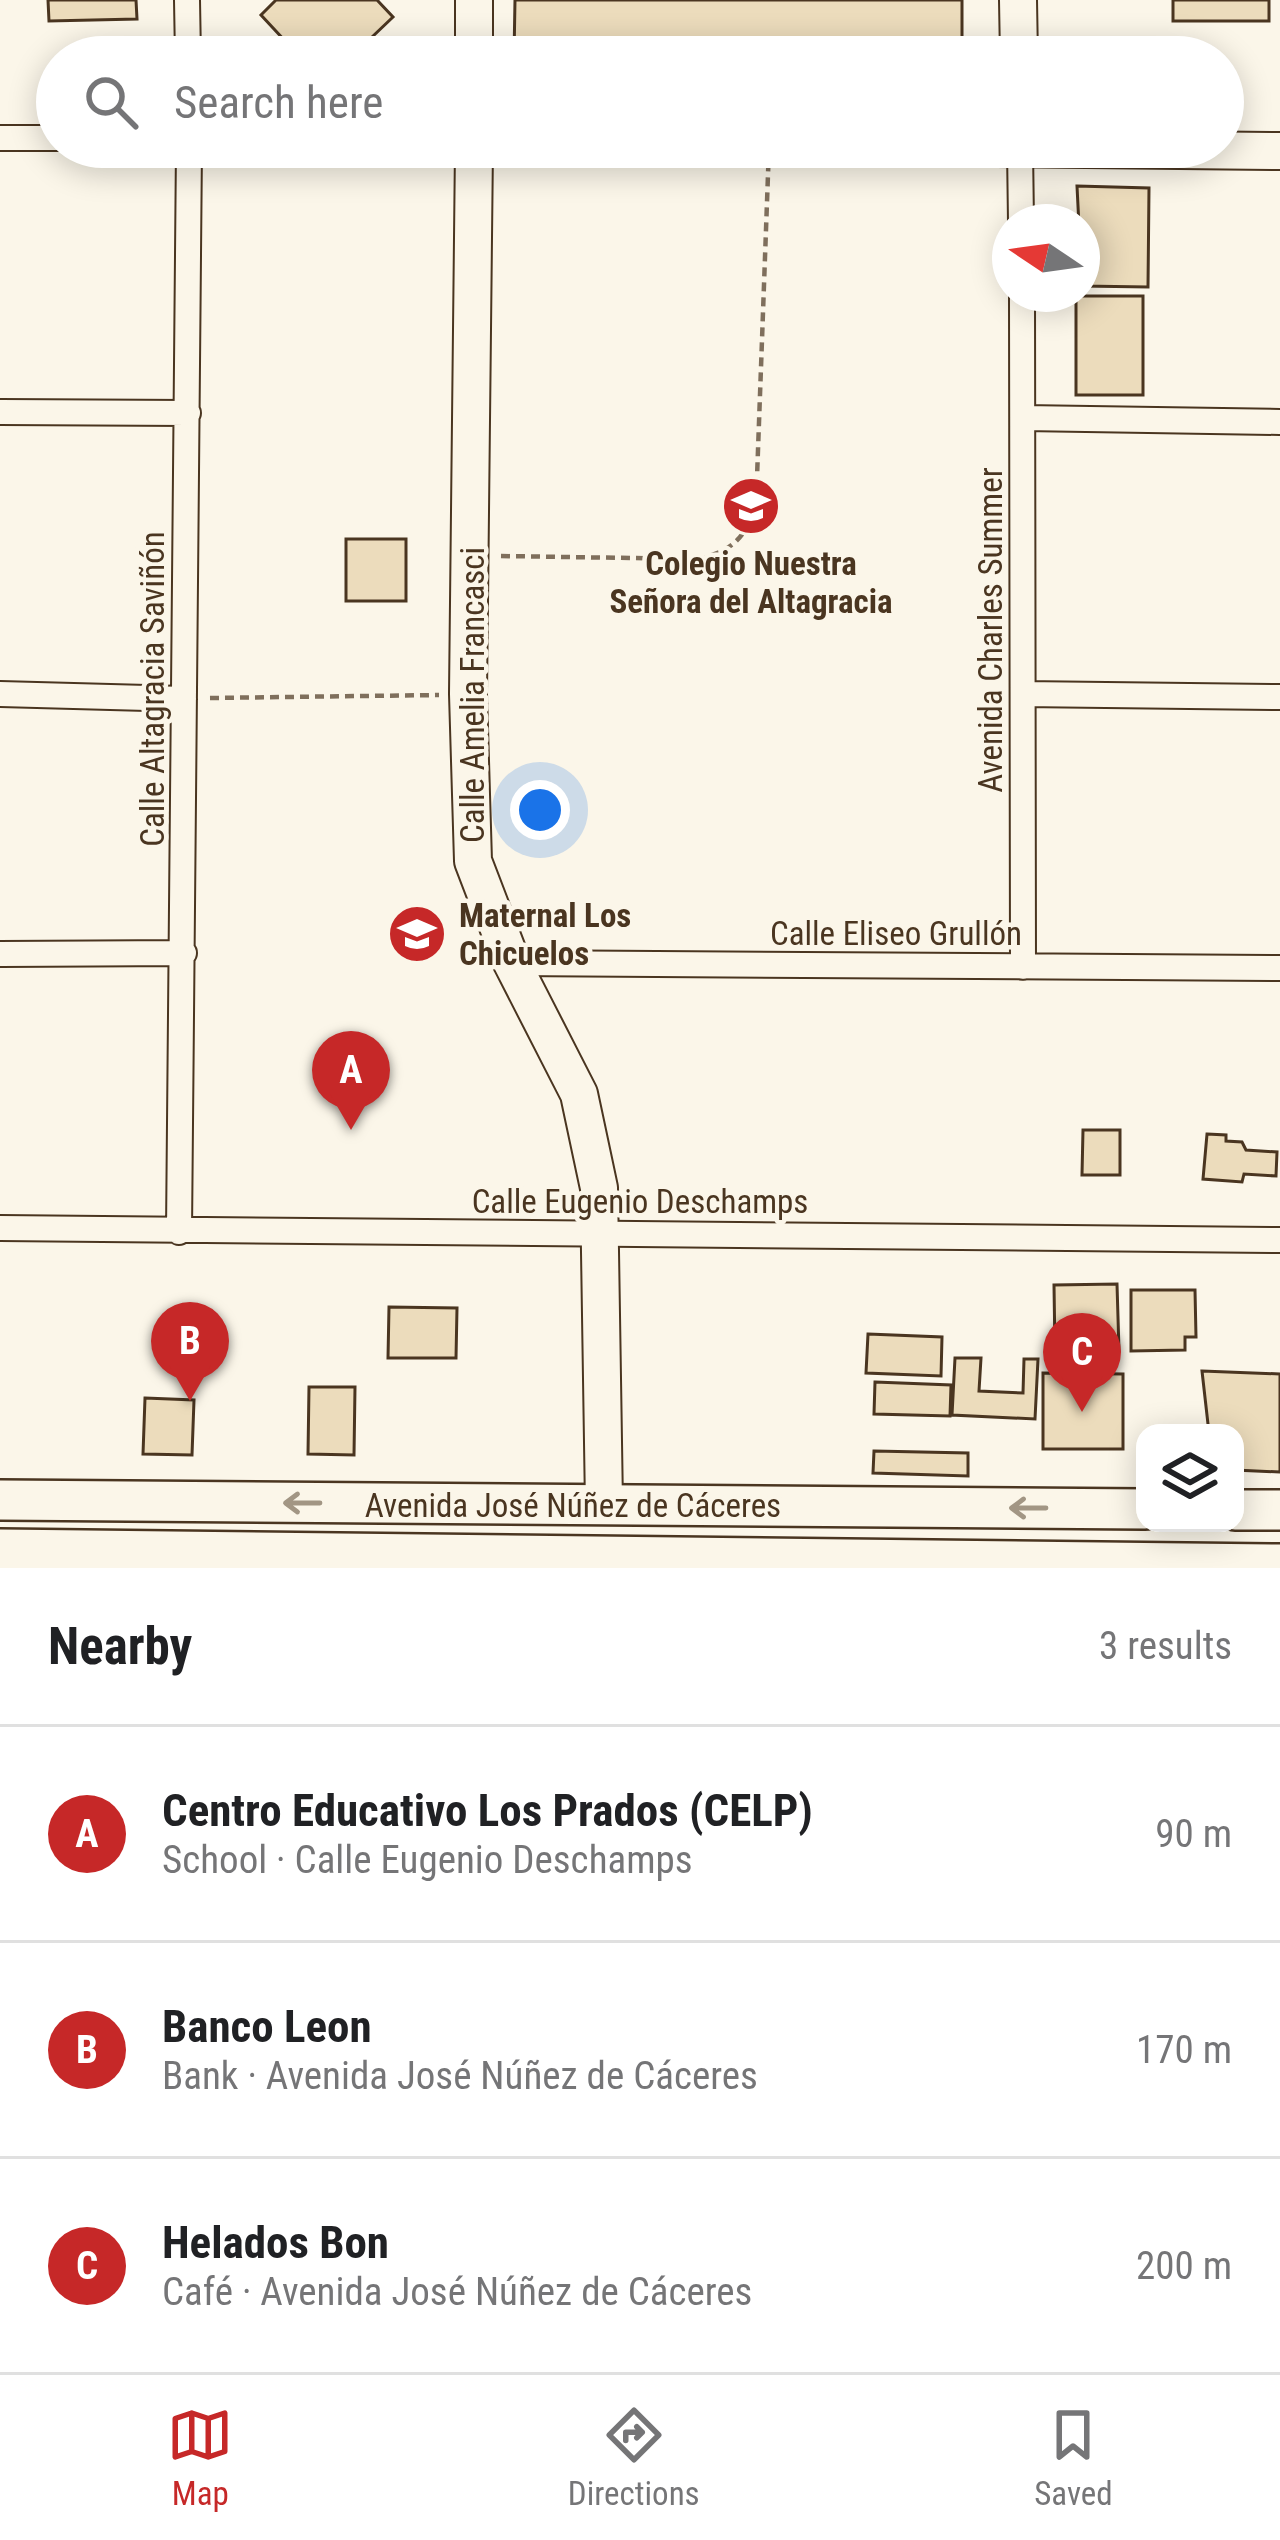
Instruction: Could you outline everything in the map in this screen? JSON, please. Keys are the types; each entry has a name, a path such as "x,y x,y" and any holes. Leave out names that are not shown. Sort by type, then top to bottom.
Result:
{"main road":[{"name":"Avenida José Núñez de Cáceres","path":"0,1500 1136,1509"},
{"path":"1244,1510 1280,1510"},
{"name":"Avenida José Núñez de Cáceres","path":"0,1549 603,1562 1280,1564"}],"street":[{"path":"187,0 188,36"},
{"path":"474,0 474,36"},
{"path":"1018,0 1019,36"},
{"path":"0,137 36,138"},
{"path":"1244,151 1280,151"},
{"name":"Calle Altagracia Saviñón","path":"179,1232 189,168"},
{"name":"Calle Amelia Francasci","path":"474,168 468,694 472,861 512,964 579,1094 599,1188 604,1505"},
{"path":"1020,168 1021,204"},
{"name":"Avenida Charles Summer","path":"1022,312 1023,967"},
{"path":"0,412 188,412"},
{"path":"1024,418 1280,422"},
{"path":"0,694 184,699"},
{"path":"1023,694 1280,697"},
{"path":"0,954 184,953"},
{"name":"Calle Eliseo Grullón","path":"512,964 1280,968"},
{"name":"Calle Eugenio Deschamps","path":"0,1228 1280,1240"},
{"path":"603,1562 604,1505"}],"path":[{"path":"471,555 696,559 721,554 749,527 756,505 768,168"},
{"path":"184,699 468,694"}],"building":[{"path":"48,0 136,0 137,19 49,21"},
{"path":"276,0 377,0 393,17 373,36 280,36 261,15"},
{"path":"515,0 962,0 962,36 514,36"},
{"path":"1173,0 1269,0 1269,21 1173,21"},
{"path":"1077,186 1149,188 1148,287 1100,286 1100,204 1078,204"},
{"path":"1100,296 1143,296 1143,395 1076,395 1076,312 1100,312"},
{"path":"346,539 406,539 406,601 346,601"},
{"path":"1083,1130 1120,1130 1120,1175 1082,1175"},
{"path":"1207,1134 1226,1135 1226,1141 1242,1142 1246,1150 1277,1152 1276,1176 1244,1174 1242,1182 1203,1179"},
{"path":"1117,1284 1119,1351 1055,1352 1054,1285"},
{"path":"1131,1290 1195,1290 1196,1337 1185,1337 1185,1350 1131,1351"},
{"path":"389,1307 457,1308 456,1358 388,1358"},
{"path":"868,1334 942,1337 941,1376 866,1373"},
{"path":"955,1358 981,1358 979,1391 1023,1393 1024,1359 1038,1359 1035,1419 952,1415"},
{"path":"1202,1371 1280,1374 1280,1472 1244,1470 1244,1424 1208,1424"},
{"path":"1043,1373 1123,1374 1123,1449 1043,1449"},
{"path":"875,1382 951,1385 950,1416 874,1414"},
{"path":"309,1387 355,1387 354,1455 308,1454"},
{"path":"145,1398 194,1400 192,1455 143,1454"},
{"path":"874,1451 968,1453 968,1476 873,1473"}],"place":[{"name":"Colegio Nuestra Señora del Altagracia","path":"751,506"},
{"name":"Maternal Los Chicuelos","path":"417,934"},
{"name":"Centro Educativo Los Prados (CELP)","path":"351,1130"},
{"name":"Banco Leon","path":"190,1401"},
{"name":"Helados Bon","path":"1082,1412"}]}
